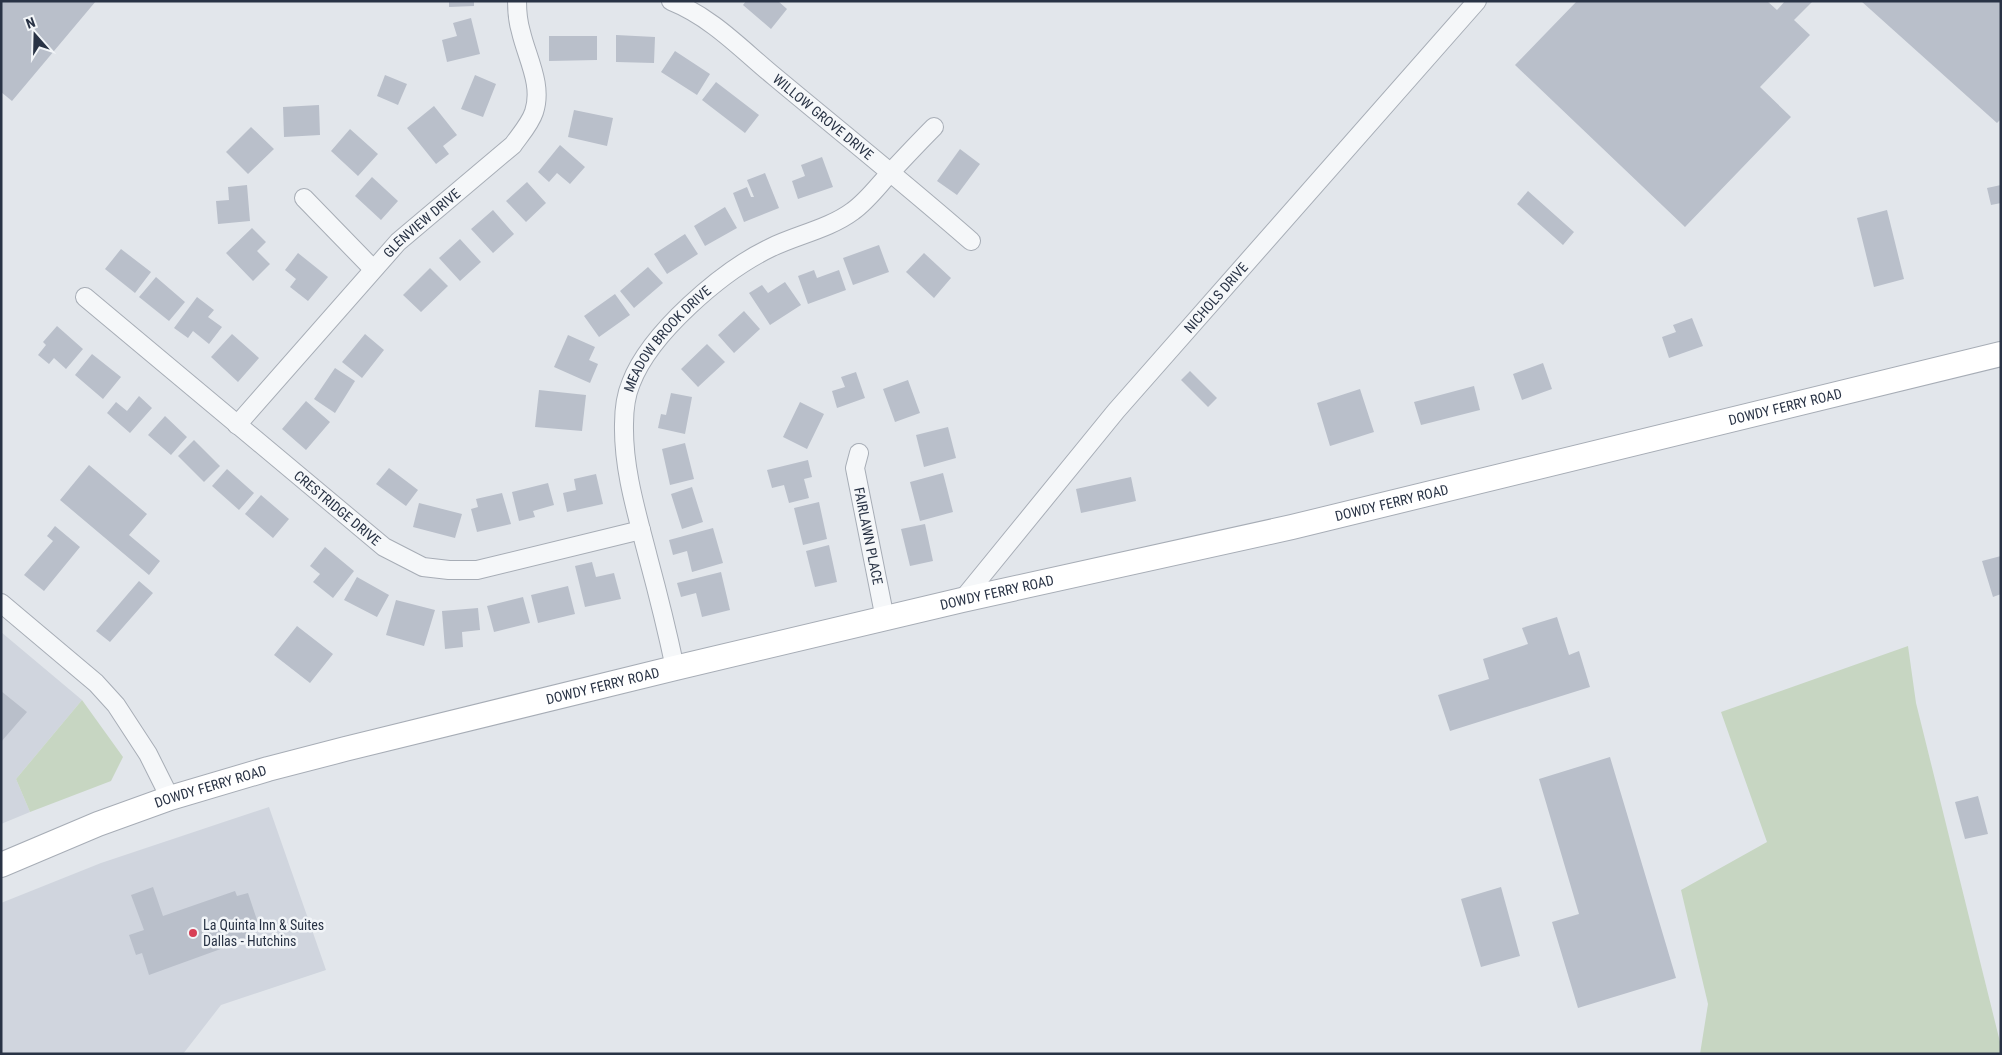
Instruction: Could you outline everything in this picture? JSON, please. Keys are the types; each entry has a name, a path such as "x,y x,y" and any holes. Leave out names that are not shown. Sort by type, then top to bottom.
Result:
{"street":[{"name":"GLENVIEW DRIVE","path":"237,425 372,269 398,242 513,145 534,113 537,93 520,32 517,1"},
{"name":"WILLOW GROVE DRIVE","path":"672,1 699,15 727,35 775,77 892,172 971,241"},
{"name":"NICHOLS DRIVE","path":"962,600 1116,411 1477,1"},
{"name":"MEADOW BROOK DRIVE","path":"674,668 664,617 630,483 624,424 625,402 630,383 660,336 720,280 745,262 770,248 852,212 865,201 934,127"},
{"path":"304,198 372,269"},
{"name":"CRESTRIDGE DRIVE","path":"85,297 384,547 422,567 449,570 477,570 641,530"},
{"name":"DOWDY FERRY ROAD","path":"1,864 98,824 170,798 268,768 674,668 962,600 1302,525 2001,354"},
{"name":"FAIRLAWN PLACE","path":"859,454 855,468 885,619"},
{"path":"1,603 96,683 116,704 143,746 170,798"}],"shaded area":[{"path":"1,632 82,700 16,779 30,812 1,824"},
{"path":"269,807 326,970 221,1005 183,1054 1,1054 1,903 101,863"}],"green space":[{"path":"1908,646 1916,703 2001,1046 2001,1054 1700,1054 1708,1004 1681,890 1767,842 1721,712"},
{"path":"82,700 123,757 111,781 30,812 16,779"}],"building":[{"path":"1,1 96,1 12,101 1,92"},
{"path":"449,1 474,1 474,6 449,7"},
{"path":"746,1 778,1 787,9 771,29 743,5"},
{"path":"1577,1 1767,1 1777,10 1785,1 1813,1 1794,20 1810,35 1760,87 1791,117 1685,227 1515,65"},
{"path":"1861,1 2001,1 2001,119 1997,123"},
{"path":"471,18 480,54 447,62 442,40 457,36 453,23"},
{"path":"616,35 655,37 654,63 616,62"},
{"path":"549,36 597,36 597,60 549,61"},
{"path":"675,51 710,74 697,95 661,72"},
{"path":"385,75 407,84 398,105 377,96"},
{"path":"475,75 496,84 483,117 461,109"},
{"path":"716,82 759,115 745,133 702,100"},
{"path":"319,105 320,135 284,137 283,107"},
{"path":"434,106 457,135 443,146 449,154 436,164 407,128"},
{"path":"574,110 613,118 607,146 568,137"},
{"path":"251,127 274,149 248,174 226,152"},
{"path":"350,129 378,154 358,176 331,151"},
{"path":"560,145 585,167 570,184 557,173 549,182 538,172"},
{"path":"960,149 980,164 957,195 937,181"},
{"path":"822,157 833,187 798,199 792,181 805,176 801,165"},
{"path":"765,173 779,208 744,222 733,193 747,187 751,197 754,197 747,180"},
{"path":"372,177 398,201 381,220 355,196"},
{"path":"527,182 546,203 526,222 506,201"},
{"path":"247,185 250,221 218,224 216,201 229,200 228,187"},
{"path":"2001,185 2001,203 1991,205 1987,188"},
{"path":"1528,191 1574,232 1563,245 1517,204"},
{"path":"725,207 737,228 705,246 694,226"},
{"path":"493,210 514,234 493,253 471,229"},
{"path":"1887,210 1904,279 1874,287 1857,218"},
{"path":"252,228 266,242 257,251 270,264 253,281 226,253"},
{"path":"685,234 698,254 667,274 654,254"},
{"path":"460,239 481,262 460,281 439,258"},
{"path":"879,245 889,272 853,285 843,258"},
{"path":"121,249 151,272 135,293 105,269"},
{"path":"298,253 328,277 308,301 290,287 296,279 285,270"},
{"path":"924,253 951,278 934,298 906,272"},
{"path":"648,267 663,283 634,308 620,291"},
{"path":"430,268 448,286 421,312 403,295"},
{"path":"814,270 817,278 839,270 846,290 808,304 798,276"},
{"path":"156,277 185,302 169,321 139,297"},
{"path":"785,282 801,305 770,325 749,293 762,285 768,293"},
{"path":"615,294 630,315 599,337 584,316"},
{"path":"197,297 214,310 208,317 222,327 209,344 193,331 188,338 174,328"},
{"path":"744,311 760,329 734,353 718,335"},
{"path":"1692,318 1703,346 1669,358 1662,337 1676,332 1673,325"},
{"path":"57,326 83,349 66,369 54,358 49,364 38,355 46,345 43,342"},
{"path":"232,334 259,358 238,382 211,357"},
{"path":"365,334 384,350 362,378 342,362"},
{"path":"568,335 595,347 589,360 598,364 590,383 554,367"},
{"path":"707,344 725,362 698,387 681,369"},
{"path":"92,354 121,377 103,399 75,375"},
{"path":"1543,363 1552,389 1522,400 1513,374"},
{"path":"335,368 355,381 335,413 314,399"},
{"path":"1190,371 1217,398 1208,407 1181,380"},
{"path":"856,372 865,398 837,408 832,391 845,387 841,377"},
{"path":"908,380 920,413 895,422 883,389"},
{"path":"1474,386 1480,410 1421,425 1414,402"},
{"path":"1360,389 1374,432 1330,446 1317,403"},
{"path":"539,390 586,395 582,431 535,427"},
{"path":"671,393 692,397 685,434 658,428 661,414 666,415"},
{"path":"139,396 152,408 130,433 107,413 116,402 127,411"},
{"path":"306,401 330,422 306,450 282,429"},
{"path":"800,402 824,414 807,449 783,437"},
{"path":"165,416 187,437 171,455 148,435"},
{"path":"948,427 956,458 924,467 916,435"},
{"path":"194,440 220,466 204,482 178,456"},
{"path":"685,443 694,479 670,485 662,449"},
{"path":"808,460 812,477 804,479 809,498 789,503 784,485 772,488 767,470"},
{"path":"89,465 147,514 129,535 160,561 149,575 60,500"},
{"path":"389,468 418,490 406,506 376,484"},
{"path":"227,469 254,493 239,510 212,486"},
{"path":"943,473 953,512 920,521 910,482"},
{"path":"596,474 603,504 567,512 563,493 576,490 574,479"},
{"path":"1131,477 1136,501 1081,513 1076,489"},
{"path":"548,483 554,505 533,511 535,517 519,521 512,492"},
{"path":"692,487 703,522 682,529 671,494"},
{"path":"502,493 511,524 477,532 471,509 478,507 476,499"},
{"path":"261,495 289,519 273,538 245,514"},
{"path":"819,502 827,539 803,545 794,508"},
{"path":"419,503 462,514 455,538 413,527"},
{"path":"925,524 933,561 910,566 901,529"},
{"path":"55,526 80,547 44,591 24,575 53,541 47,536"},
{"path":"713,528 723,563 692,572 687,551 673,555 669,540"},
{"path":"829,545 837,582 815,587 806,551"},
{"path":"325,547 354,571 333,598 313,582 320,574 310,566"},
{"path":"2001,556 2001,594 1993,597 1982,561"},
{"path":"592,562 596,577 614,573 621,599 585,607 575,566"},
{"path":"721,572 730,610 702,617 696,593 681,597 677,583"},
{"path":"357,577 389,595 377,617 344,600"},
{"path":"139,581 153,593 110,642 96,631"},
{"path":"568,586 575,614 538,623 531,595"},
{"path":"523,597 530,623 494,632 487,606"},
{"path":"396,600 435,610 424,646 386,635"},
{"path":"478,608 480,630 462,632 463,647 445,649 442,611"},
{"path":"1557,617 1569,655 1579,651 1590,687 1450,731 1438,695 1489,679 1483,659 1528,644 1522,628"},
{"path":"297,626 333,654 310,683 274,655"},
{"path":"1,691 27,712 1,742"},
{"path":"1610,757 1676,978 1578,1008 1552,922 1579,914 1539,779"},
{"path":"1978,796 1988,834 1965,839 1955,802"},
{"name":"La Quinta Inn & Suites Dallas - Hutchins","path":"153,887 163,916 235,891 237,896 248,893 259,926 248,930 251,938 149,975 142,953 136,955 129,935 144,930 131,895"},
{"path":"1501,887 1520,956 1481,967 1461,899"}],"place":[{"name":"La Quinta Inn & Suites Dallas - Hutchins","path":"193,933"}]}
